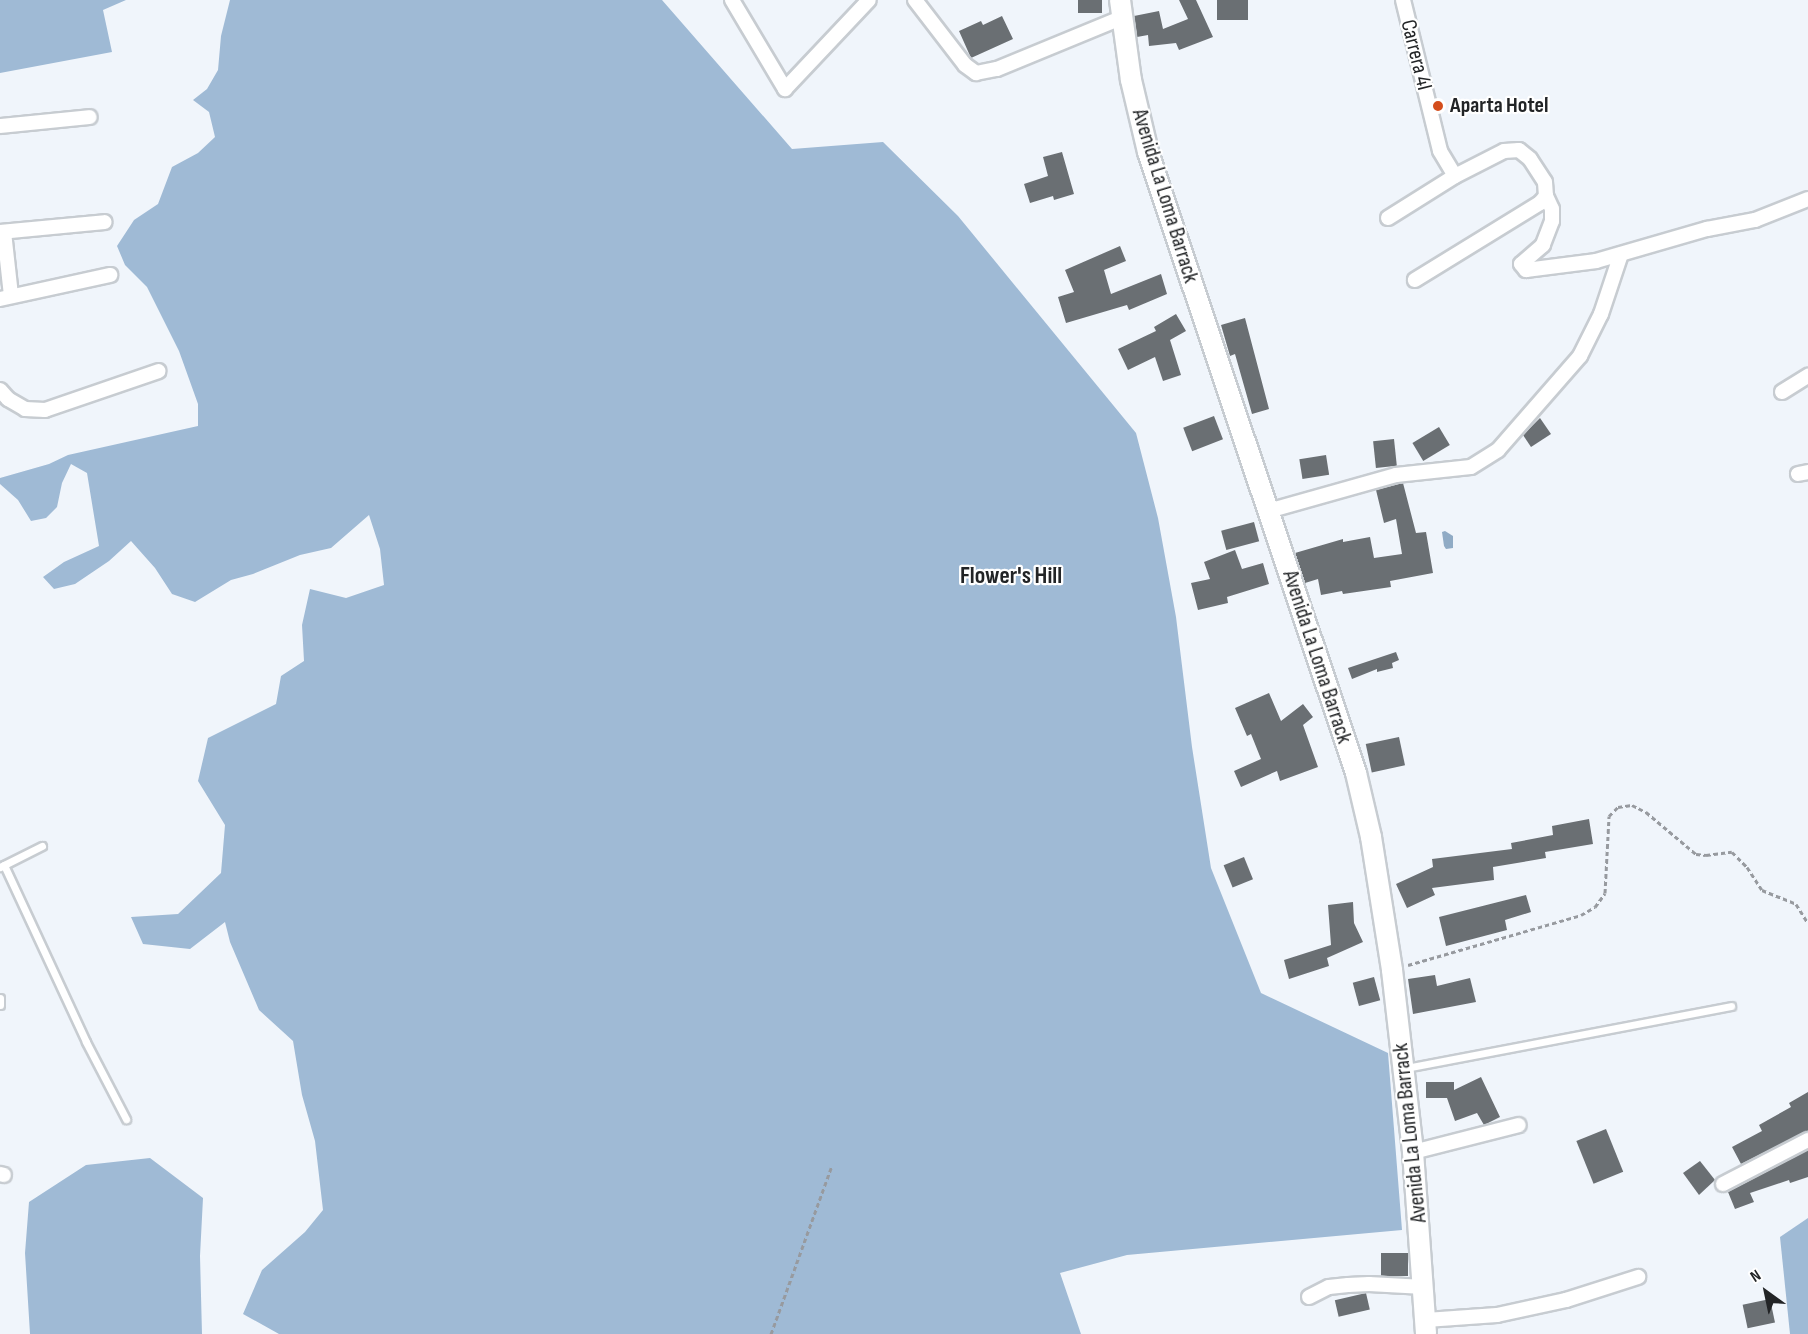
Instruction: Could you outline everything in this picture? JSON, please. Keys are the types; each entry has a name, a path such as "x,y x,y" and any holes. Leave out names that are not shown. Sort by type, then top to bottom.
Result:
{"main road":[{"name":"Avenida La Loma Barrack","path":"1120,9 1131,80 1148,152 1356,774 1371,837 1392,970 1404,1068 1413,1152 1426,1327"}],"street":[{"path":"732,0 785,89 869,0"},
{"path":"915,0 965,64 976,73 997,69 1120,9"},
{"name":"Carrera 4I","path":"1403,0 1440,151 1455,176"},
{"path":"0,126 90,117"},
{"path":"1389,218 1455,176 1504,151 1519,150 1530,159 1545,182 1546,196 1552,209 1552,221 1543,245 1521,264 1526,270 1568,267 1621,254 1707,229 1755,220 1808,199"},
{"path":"1415,280 1540,203 1546,196"},
{"path":"105,222 2,232 5,297 110,275"},
{"path":"1268,511 1396,475 1471,467 1498,450 1580,356 1601,314 1621,254"},
{"path":"0,390 8,399 26,409 45,410 159,371"},
{"path":"1782,392 1808,376"},
{"path":"1413,1152 1519,1125"},
{"path":"1723,1184 1808,1140"},
{"path":"1426,1327 1566,1300 1638,1277"},
{"path":"1309,1297 1329,1287 1347,1285 1424,1287"}],"lane":[{"path":"42,846 2,866 86,1042 126,1119"},
{"path":"0,998 0,1005"},
{"path":"1404,1068 1731,1006"}],"path":[{"path":"1392,970 1581,915 1595,907 1605,893 1609,816 1618,807 1632,805 1646,812 1696,854 1732,852 1747,867 1762,890 1796,904 1808,923"},
{"path":"771,1334 831,1168"}],"shaded area":[{"path":"0,0 126,0 103,10 112,52 0,73"},
{"path":"230,0 662,0 792,149 883,142 958,216 1136,433 1158,518 1176,617 1192,747 1211,868 1261,993 1388,1053 1402,1230 1127,1255 1060,1273 1081,1334 279,1334 243,1314 262,1270 305,1232 323,1210 315,1141 302,1095 293,1041 259,1010 230,942 225,922 190,949 143,944 131,917 178,914 221,873 225,825 198,781 208,738 276,704 281,676 304,661 302,625 310,589 346,598 384,585 380,549 369,515 331,548 300,555 253,574 231,580 195,602 172,594 155,568 131,541 109,561 75,584 54,589 43,577 64,562 99,546 87,473 71,464 62,483 57,507 46,518 31,521 18,500 0,484 0,478 49,464 68,455 198,426 198,404 179,351 147,287 125,265 117,246 134,220 158,204 172,167 198,153 215,137 209,112 193,100 207,89 218,70 221,36"},
{"path":"1445,531 1453,536 1453,548 1446,549 1444,546 1442,532"},
{"path":"150,1158 203,1198 200,1256 202,1334 30,1334 25,1253 29,1202 86,1165"},
{"path":"1808,1218 1808,1334 1790,1334 1780,1237"}],"building":[{"path":"1078,0 1102,0 1102,13 1078,13"},
{"path":"1179,0 1196,0 1213,37 1179,50 1176,43 1149,46 1148,35 1137,37 1134,16 1159,11 1163,29 1188,19"},
{"path":"1217,0 1248,0 1248,20 1217,20"},
{"path":"1002,16 1013,39 971,58 959,31 981,21 983,25"},
{"path":"1062,152 1074,194 1054,200 1053,196 1030,203 1024,184 1048,176 1043,157"},
{"path":"1120,246 1126,261 1104,270 1111,294 1161,274 1167,294 1129,310 1127,305 1066,323 1058,297 1074,292 1065,270"},
{"path":"1176,314 1186,331 1170,340 1181,375 1163,381 1155,357 1128,370 1118,349 1156,331 1154,327"},
{"path":"1245,318 1269,409 1252,414 1235,354 1230,356 1221,325"},
{"path":"1214,416 1223,439 1192,451 1183,428"},
{"path":"1540,418 1551,434 1531,447 1523,435"},
{"path":"1439,427 1450,445 1423,461 1412,443"},
{"path":"1394,439 1397,466 1376,468 1373,441"},
{"path":"1326,455 1329,475 1302,479 1299,459"},
{"path":"1403,483 1416,533 1426,532 1433,573 1390,581 1391,587 1343,594 1342,591 1321,595 1318,579 1305,583 1295,553 1343,539 1343,542 1370,537 1374,558 1402,554 1396,519 1384,523 1376,490"},
{"path":"1254,522 1259,541 1226,550 1221,531"},
{"path":"1235,550 1242,569 1263,563 1269,584 1227,597 1228,603 1198,610 1191,583 1210,579 1204,562"},
{"path":"1396,652 1399,660 1392,663 1393,668 1377,672 1377,669 1352,679 1348,668"},
{"path":"1269,693 1281,721 1303,704 1313,717 1303,725 1318,767 1280,781 1277,771 1241,787 1234,771 1261,759 1251,734 1247,736 1235,708"},
{"path":"1399,737 1405,765 1372,772 1366,744"},
{"path":"1589,819 1593,844 1545,852 1546,858 1493,867 1494,880 1432,888 1435,895 1407,908 1396,884 1433,867 1432,859 1512,849 1511,843 1553,835 1552,826"},
{"path":"1244,857 1253,879 1233,887 1224,865"},
{"path":"1526,895 1531,912 1505,920 1507,930 1446,946 1439,917"},
{"path":"1353,902 1354,923 1363,942 1327,958 1329,966 1289,979 1284,960 1331,945 1328,905"},
{"path":"1435,975 1437,986 1470,978 1476,1002 1413,1014 1408,979"},
{"path":"1374,977 1380,1000 1359,1006 1353,983"},
{"path":"1481,1077 1500,1117 1484,1125 1477,1113 1455,1121 1447,1098 1426,1098 1426,1082 1454,1082 1454,1090"},
{"path":"1808,1092 1808,1131 1741,1164 1732,1147 1762,1131 1759,1125 1791,1107 1789,1103"},
{"path":"1606,1129 1623,1172 1594,1184 1576,1141"},
{"path":"1808,1150 1808,1177 1790,1183 1789,1180 1750,1193 1754,1202 1735,1209 1728,1192"},
{"path":"1700,1161 1715,1180 1699,1195 1683,1173"},
{"path":"1381,1253 1408,1253 1408,1276 1381,1276"},
{"path":"1366,1293 1370,1310 1339,1317 1335,1300"},
{"path":"1770,1299 1775,1322 1748,1328 1743,1305"}],"place":[{"name":"Aparta Hotel","path":"1438,106"}],"district":[{"name":"Flower's Hill","path":"1011,576"}]}
